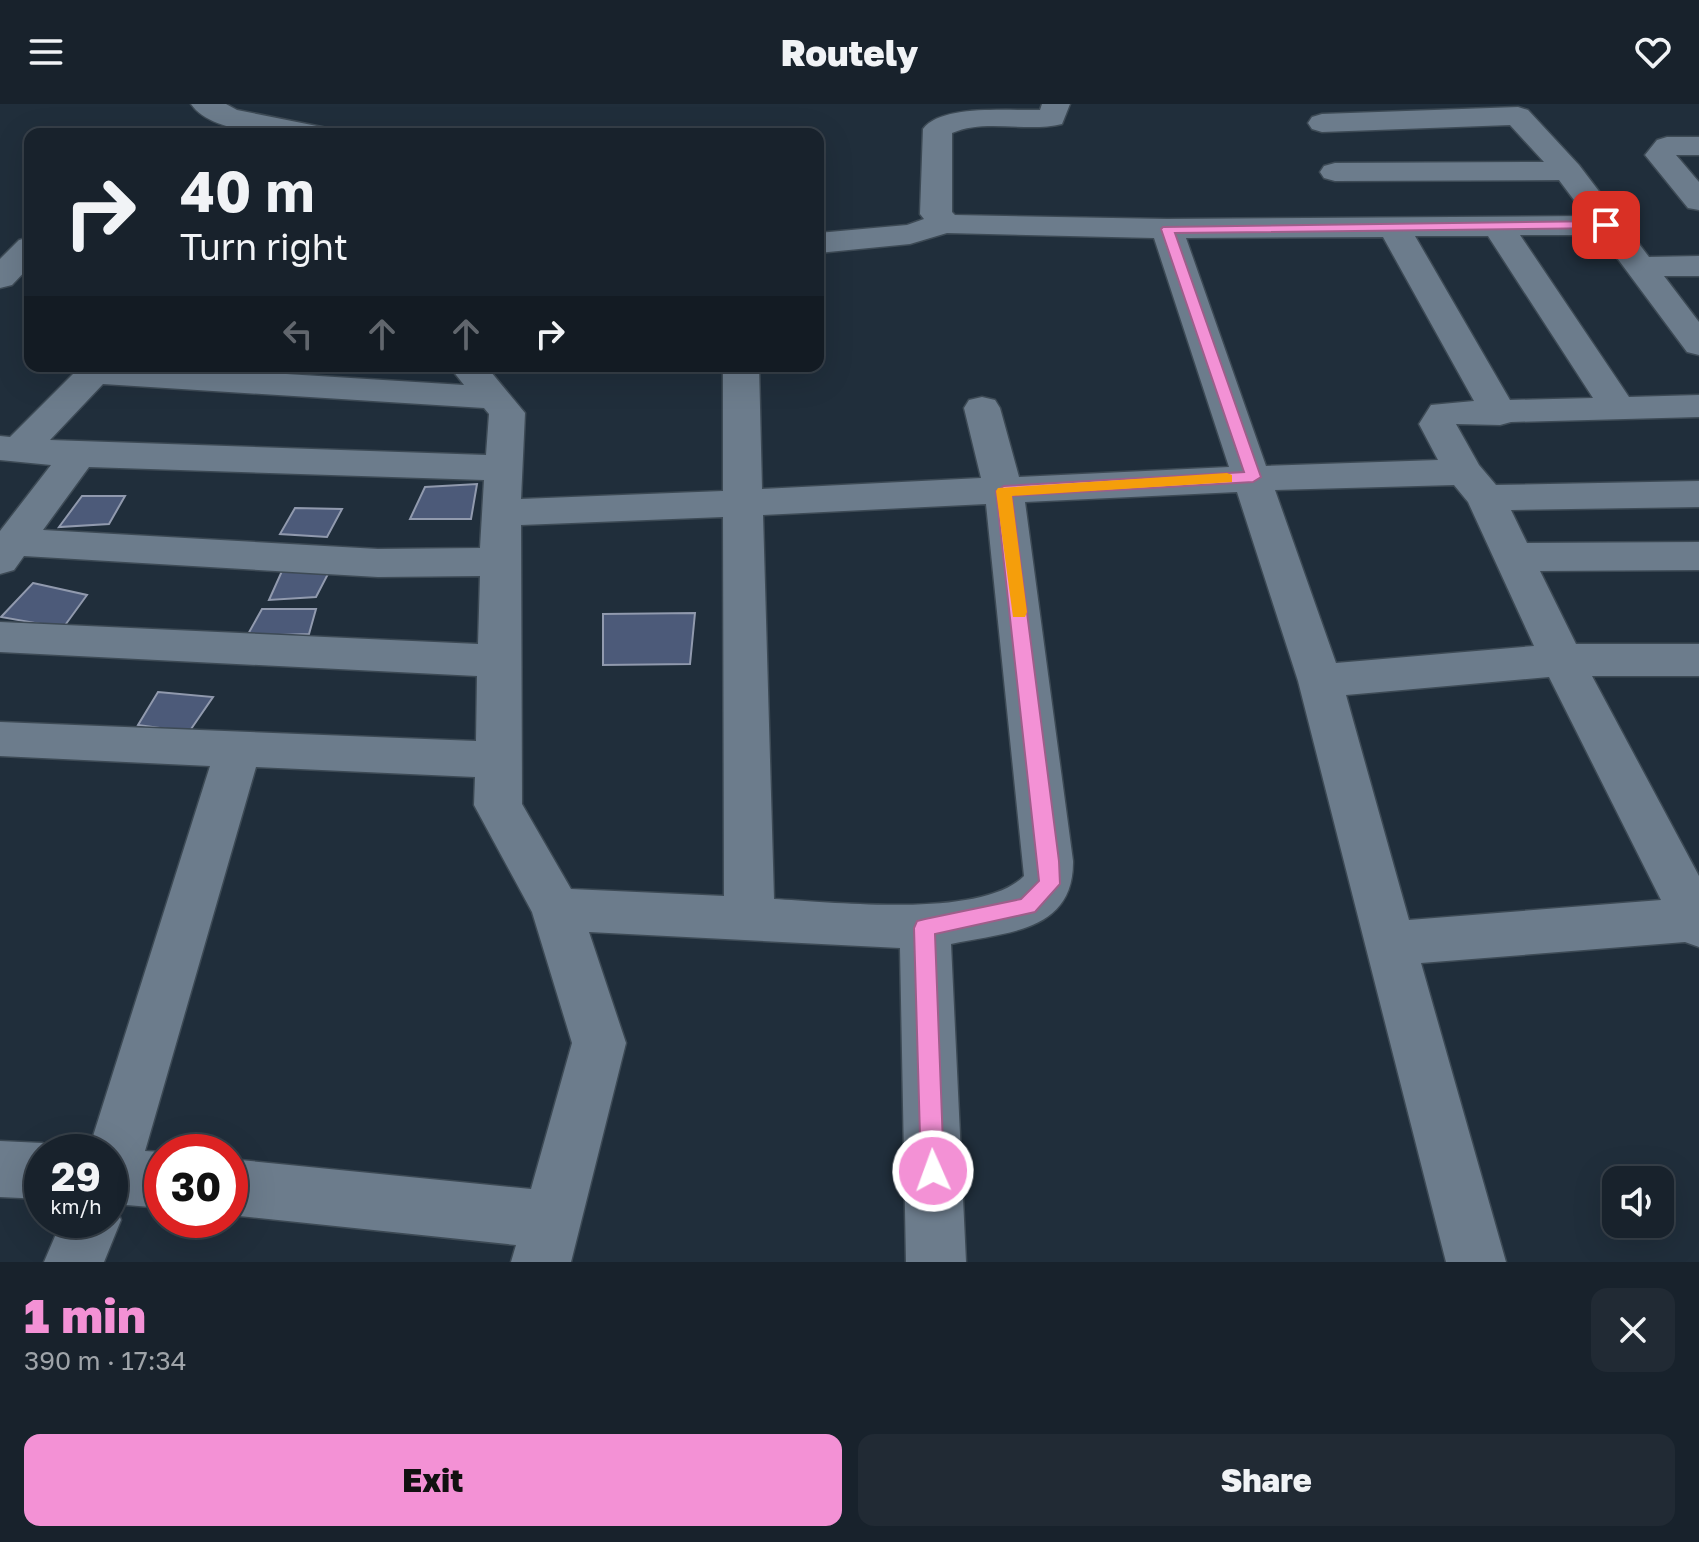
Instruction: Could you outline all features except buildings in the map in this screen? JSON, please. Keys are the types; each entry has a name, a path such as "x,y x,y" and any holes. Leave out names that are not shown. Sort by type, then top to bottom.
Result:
{"street":[{"path":"205,104 229,117 286,128"},
{"path":"945,223 936,214 937,129 950,122 969,119 1032,121 1052,118 1056,104"},
{"path":"1322,123 1513,110 1568,171 1699,345"},
{"path":"1699,146 1667,146 1660,155 1699,201"},
{"path":"1335,172 1568,171"},
{"path":"824,242 910,234 945,223 1167,229 1606,225"},
{"path":"1498,226 1619,409"},
{"path":"1394,227 1500,414"},
{"path":"1167,229 1320,681 1476,1262"},
{"path":"0,278 24,253"},
{"path":"1638,267 1699,266"},
{"path":"9,449 96,372"},
{"path":"162,372 481,382 507,413 500,562 498,805 556,909 599,1043 547,1241 248,1190"},
{"path":"741,372 749,919"},
{"path":"1390,943 1698,921 1562,660 1513,557 1475,485 1437,424 1439,416 1444,413 1500,414 1699,406"},
{"path":"556,909 925,928 1027,906 1049,884 1049,861 1004,491 982,408"},
{"path":"9,449 502,490 745,505 1253,477 1699,494"},
{"path":"6,551 78,455"},
{"path":"6,551 378,563 500,562"},
{"path":"1513,557 1699,556"},
{"path":"0,637 499,661"},
{"path":"1320,681 1562,660 1699,660"},
{"path":"0,739 498,760"},
{"path":"122,1134 238,749"},
{"path":"925,928 936,1262"},
{"path":"0,1169 24,1170"},
{"path":"74,1262 84,1238"}],"slow traffic":[{"path":"1019,612 1004,491 1227,479"}],"route":[{"path":"933,1171 925,928 1027,906 1049,884 1049,861 1004,491 1253,477 1167,229 1606,225"}]}
